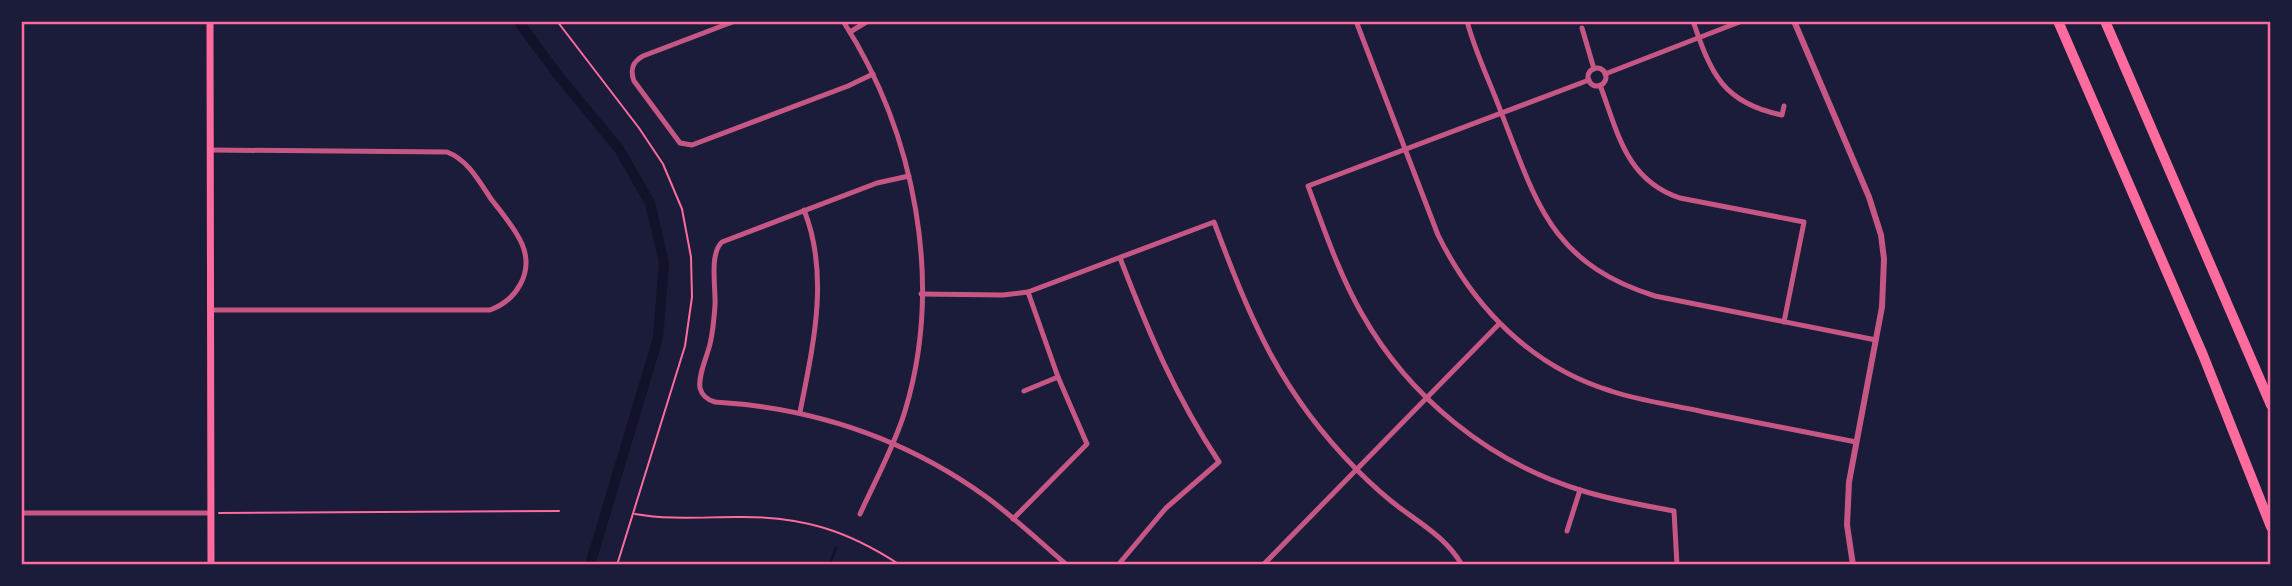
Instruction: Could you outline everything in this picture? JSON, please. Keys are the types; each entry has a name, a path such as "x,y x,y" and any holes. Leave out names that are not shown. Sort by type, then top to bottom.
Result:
{"highway":[{"path":"2058,21 2203,355 2271,527"},
{"path":"2105,21 2271,405"}],"main road":[{"path":"210,21 211,565"}],"street":[{"path":"735,21 643,56 633,64 631,71 634,81 680,143 692,145 873,74"},
{"path":"843,21 873,74 893,123 909,176 918,231 921,294 916,359 909,395 892,442 860,514"},
{"path":"850,32 868,21"},
{"path":"1356,21 1438,235 1451,262 1499,324 1522,344 1551,364 1609,391 1856,442"},
{"path":"1467,21 1535,199 1561,240 1583,260 1605,276 1643,292 1876,340"},
{"path":"1693,21 1714,74 1737,99 1759,110 1782,115 1784,106"},
{"path":"1605,74 1742,21"},
{"path":"1794,21 1869,197 1881,235 1885,283 1856,442 1847,508 1853,565"},
{"path":"1582,28 1594,69"},
{"path":"1588,80 1589,73 1594,69 1605,74"},
{"path":"1588,80 1593,85 1600,85 1605,81 1605,74"},
{"path":"1588,80 1308,186 1338,264 1361,313 1391,358 1427,398 1496,452 1550,479 1580,490 1674,511 1677,565"},
{"path":"1600,85 1627,156 1635,169 1655,187 1680,198 1804,222 1784,322"},
{"path":"210,150 436,150 453,154 467,165 518,235 526,260 526,271 519,289 505,303 490,310 211,310"},
{"path":"909,176 877,183 722,242 716,249 714,321 700,387 705,397 716,402 800,412 862,430 892,442 960,478 1067,565"},
{"path":"800,412 812,354 817,293 814,239 804,210"},
{"path":"921,294 1003,295 1028,292 1214,222 1244,300 1273,362 1311,418 1357,469 1446,543 1462,565"},
{"path":"1118,565 1166,508 1219,462 1182,404 1164,367 1121,258"},
{"path":"1013,519 1087,444 1058,377 1028,292"},
{"path":"1263,565 1499,324"},
{"path":"1024,391 1058,377"},
{"path":"1567,531 1580,490"},
{"path":"21,513 211,513"}],"path":[{"path":"556,21 639,128 663,164 682,209 691,257 692,298 685,346 617,565"},
{"path":"211,513 559,511"},
{"path":"633,513 652,517 741,516 798,521 836,530 900,565"}],"waterway":[{"path":"518,21 619,149 650,203 664,263 658,338 590,565"},
{"path":"829,565 836,548"}]}
